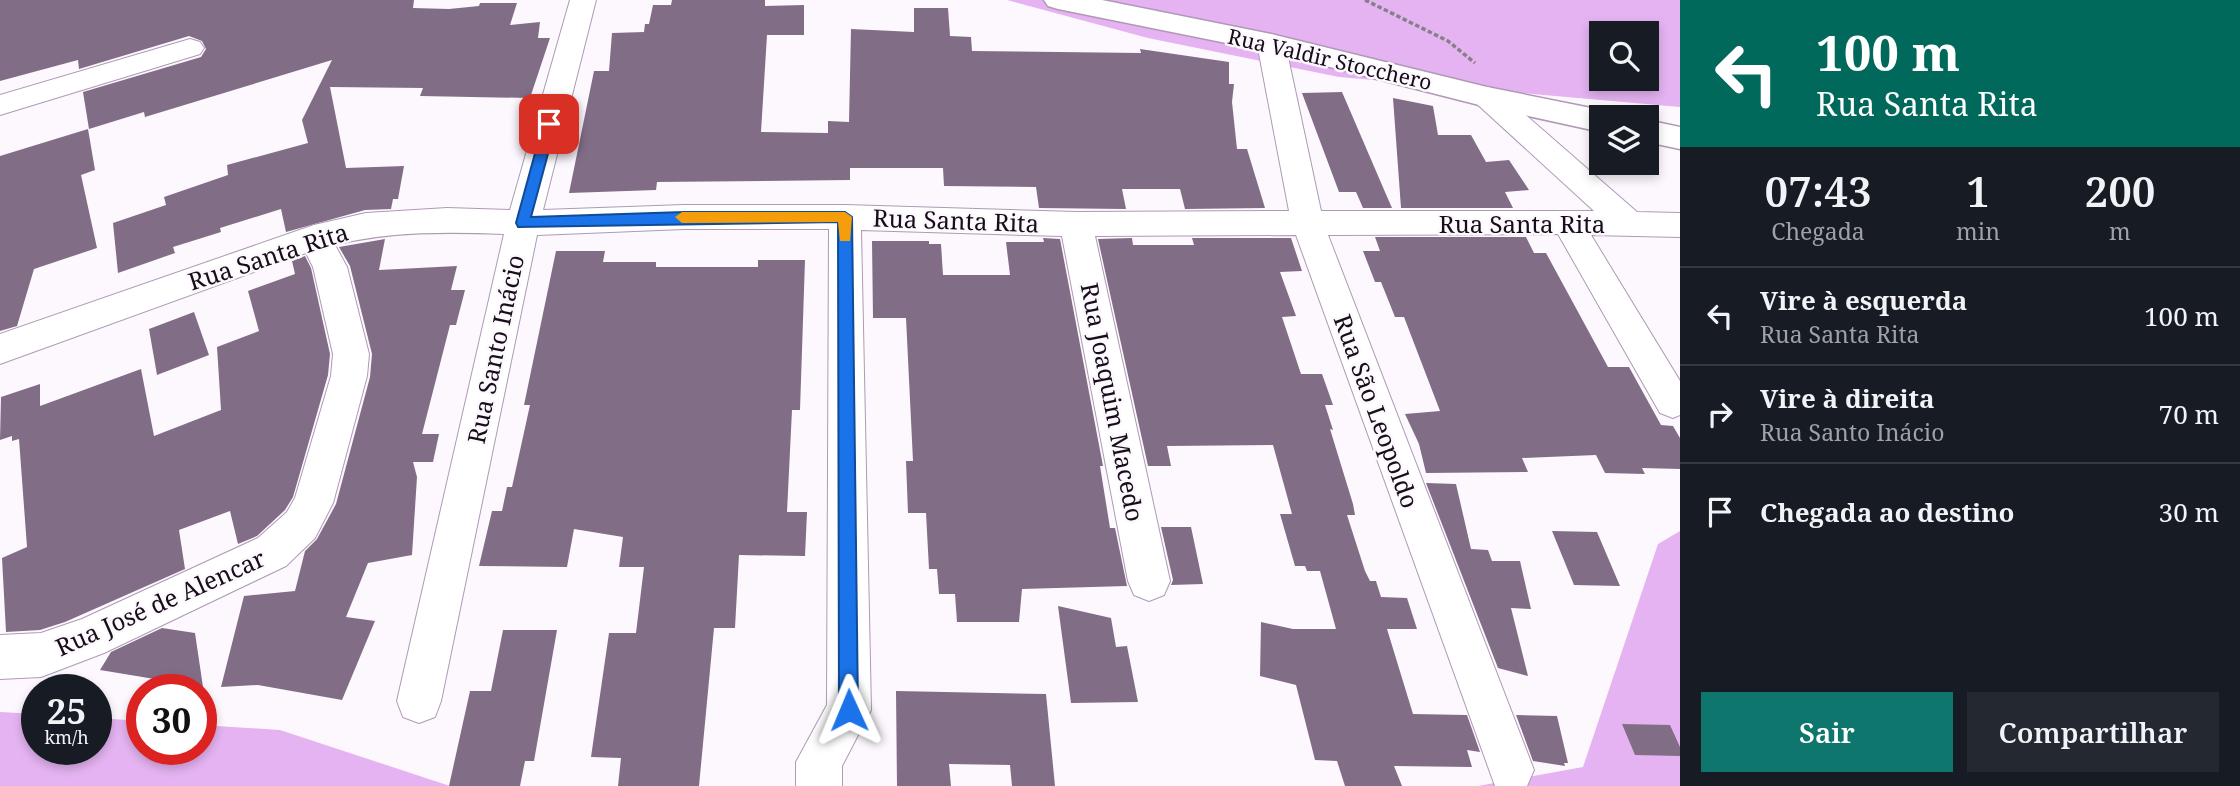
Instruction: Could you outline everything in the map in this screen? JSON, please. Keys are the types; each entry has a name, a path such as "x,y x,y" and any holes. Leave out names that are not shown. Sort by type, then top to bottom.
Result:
{"main road":[{"name":"Rua Valdir Stocchero","path":"1058,0 1271,43 1487,97 1589,118"},
{"path":"1659,134 1680,138"}],"street":[{"name":"Rua Santo Inácio","path":"419,701 523,223 583,0"},
{"name":"Rua São Leopoldo","path":"1271,43 1307,222 1511,771"},
{"path":"0,105 190,47"},
{"path":"1487,97 1630,224"},
{"name":"Rua Santa Rita","path":"0,349 314,237 366,225 447,220 523,223 684,217 845,217 1076,224 1567,222 1680,225"},
{"path":"819,786 819,762 849,710 845,217"},
{"path":"1567,222 1674,402"},
{"name":"Rua Joaquim Macedo","path":"1076,224 1149,581"},
{"name":"Rua José de Alencar","path":"0,657 41,655 89,638 272,551 302,525 313,503 349,376 351,354 330,267 314,237"}],"path":[{"path":"1366,0 1448,41 1477,65 1487,97"}],"shaded area":[{"path":"1007,0 1680,0 1680,107 1339,77 1148,38"},
{"path":"1680,531 1680,786 1478,786 1583,767 1658,544"},
{"path":"0,712 21,713 21,765 112,765 112,719 126,720 126,765 217,765 217,726 280,730 450,786 0,786"}],"building":[{"path":"0,0 414,0 413,8 449,9 479,6 480,3 517,3 510,25 540,22 538,38 550,38 530,98 420,96 423,88 330,87 346,168 404,166 398,199 393,199 391,209 365,210 286,232 281,209 220,228 221,232 173,247 175,253 118,273 113,223 166,205 164,197 228,175 227,165 308,143 302,120 332,60 145,117 144,112 89,129 83,92 201,57 206,49 202,41 189,36 79,69 78,60 0,81"},
{"path":"672,0 765,0 765,6 804,5 804,35 767,35 761,132 828,133 828,121 849,122 851,29 914,32 914,8 948,8 950,36 971,37 972,51 1141,53 1140,49 1229,62 1229,84 1234,84 1232,102 1237,149 1247,149 1265,208 1185,209 1180,189 1122,189 1126,209 1039,208 1036,187 944,186 943,168 850,168 850,180 657,182 656,190 569,193 594,71 609,71 612,33 644,32 645,24 649,24 653,5 671,5"},
{"path":"1342,92 1392,208 1363,208 1356,192 1339,192 1302,93"},
{"path":"1393,98 1433,106 1438,135 1471,135 1486,162 1509,160 1529,190 1505,192 1513,208 1401,208"},
{"path":"88,129 95,170 81,175 97,248 34,269 17,326 0,331 0,156"},
{"path":"1375,237 1526,237 1534,253 1546,253 1608,367 1629,367 1661,425 1673,426 1680,438 1680,469 1642,468 1645,474 1605,473 1596,455 1522,458 1528,472 1426,473 1419,444 1405,414 1440,411 1404,317 1395,317 1381,282 1375,282 1363,251 1380,251"},
{"path":"1043,238 1060,239 1103,466 1100,466 1110,528 1115,528 1127,586 1022,589 1019,622 957,622 955,594 939,594 937,569 929,569 926,513 908,513 906,461 913,461 906,318 873,318 872,241 929,241 929,244 941,244 943,275 1010,275 1006,242 1044,242"},
{"path":"1132,238 1133,245 1194,245 1192,238 1291,238 1302,271 1280,272 1296,316 1282,317 1301,374 1322,374 1333,405 1325,405 1353,504 1355,515 1347,515 1365,571 1370,581 1376,581 1381,597 1407,598 1417,629 1387,629 1413,714 1467,715 1480,752 1467,750 1472,767 1394,766 1402,786 1345,786 1337,761 1315,760 1296,685 1260,676 1261,622 1293,629 1336,629 1320,571 1307,571 1305,566 1295,566 1280,514 1292,514 1273,445 1167,446 1171,466 1148,466 1098,239"},
{"path":"385,239 379,270 457,266 451,290 465,290 456,325 450,325 422,434 439,434 433,462 413,462 417,477 412,555 368,563 346,617 375,621 342,700 258,685 221,687 244,596 295,591 305,551 317,539 336,504 370,377 372,354 350,266 339,247"},
{"path":"556,251 605,251 603,262 656,262 656,267 758,267 758,260 805,260 800,410 792,410 787,512 807,512 805,556 739,555 735,628 714,628 699,786 618,786 621,758 591,757 609,633 636,633 644,567 619,567 623,537 574,529 567,567 479,566 492,511 502,511 507,487 512,487 530,405 524,405"},
{"path":"305,256 311,268 330,354 328,375 293,497 285,510 257,536 238,544 230,511 179,530 185,569 65,622 40,630 6,632 2,558 27,547 19,439 12,441 12,436 0,440 1,397 40,384 40,406 141,369 154,436 221,410 217,347 259,331 248,291 295,274 292,261"},
{"path":"194,312 209,355 157,375 149,329"},
{"path":"1426,483 1456,484 1471,549 1488,550 1492,561 1520,561 1531,609 1511,608 1528,676 1498,668"},
{"path":"1161,527 1191,527 1203,584 1171,585 1173,580"},
{"path":"1552,531 1597,532 1620,586 1574,585"},
{"path":"1058,606 1111,618 1116,647 1127,646 1138,702 1071,703"},
{"path":"162,628 195,633 201,674 126,674 100,670 111,652"},
{"path":"503,630 557,630 534,761 525,761 520,786 449,786 470,691 491,691"},
{"path":"896,691 1046,694 1055,786 1012,786 1010,765 949,764 951,786 897,786"},
{"path":"1516,715 1557,716 1568,763 1564,763 1565,766 1533,761"},
{"path":"1622,724 1670,725 1680,747 1680,756 1635,755"}],"slow traffic":[{"path":"682,217 845,217 845,237"}],"route":[{"path":"549,124 523,223 684,217 845,217 849,710"}]}
